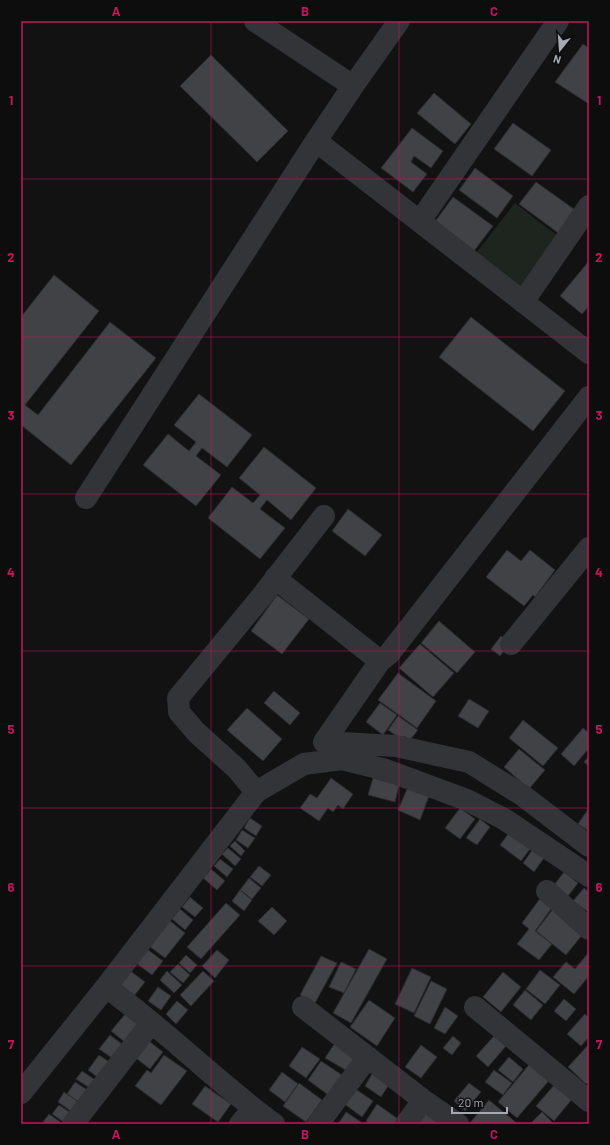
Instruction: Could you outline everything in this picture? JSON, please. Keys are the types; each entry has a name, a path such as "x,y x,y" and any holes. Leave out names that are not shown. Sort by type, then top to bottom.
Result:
{"street":[{"path":"255,21 353,86"},
{"path":"86,498 316,141 399,21"},
{"path":"420,221 558,21"},
{"path":"316,141 589,353"},
{"path":"523,302 589,206"},
{"path":"21,1093 112,992 256,792 314,752 380,661 389,654 589,397"},
{"path":"256,792 237,769 196,732 179,712 178,698 262,596 324,516"},
{"path":"512,644 589,548"},
{"path":"275,578 380,661"},
{"path":"314,752 396,746 468,762 522,795 589,846"},
{"path":"314,752 386,770 467,800 504,819 589,876"},
{"path":"547,891 589,929"},
{"path":"112,992 144,1017 246,1116 274,1124"},
{"path":"303,1007 423,1100 458,1124"},
{"path":"475,1007 589,1101"},
{"path":"73,1124 144,1017"},
{"path":"318,1124 368,1057"},
{"path":"406,1124 423,1100"}],"shaded area":[{"path":"515,203 564,241 518,291 473,257"}],"building":[{"path":"583,44 589,48 589,104 555,82"},
{"path":"211,55 288,131 257,162 180,86"},
{"path":"434,93 471,124 455,144 417,113"},
{"path":"513,123 551,150 532,176 494,149"},
{"path":"412,128 443,151 431,168 414,156 411,162 427,174 413,192 381,168"},
{"path":"475,168 513,196 497,218 459,190"},
{"path":"536,182 578,212 561,235 519,204"},
{"path":"453,197 493,226 474,251 434,223"},
{"path":"589,261 589,306 582,314 560,296"},
{"path":"54,275 99,311 25,405 38,415 110,322 156,358 71,465 21,425 21,317"},
{"path":"471,317 565,391 533,431 439,357"},
{"path":"199,394 252,435 227,467 202,448 196,456 221,475 196,506 143,465 168,434 189,451 196,442 174,425"},
{"path":"264,447 316,488 291,520 267,500 260,509 285,528 260,559 208,518 232,487 253,503 260,495 239,478"},
{"path":"348,509 382,535 365,556 332,531"},
{"path":"507,550 521,561 530,550 555,570 535,597 533,595 524,606 486,577"},
{"path":"277,595 309,619 282,654 251,631"},
{"path":"439,621 475,652 457,673 421,643"},
{"path":"501,636 510,643 500,656 491,649"},
{"path":"420,644 454,673 433,697 399,668"},
{"path":"398,673 436,701 417,728 378,700"},
{"path":"274,691 300,713 290,725 264,703"},
{"path":"469,699 489,711 478,728 458,716"},
{"path":"380,703 397,715 383,735 366,722"},
{"path":"247,708 282,739 263,761 227,730"},
{"path":"398,716 418,730 410,740 404,736 401,739 388,730"},
{"path":"523,720 558,748 543,766 509,738"},
{"path":"583,728 589,733 589,748 574,766 561,754"},
{"path":"519,749 545,770 529,789 504,767"},
{"path":"589,756 589,766 584,762"},
{"path":"331,778 353,794 343,809 338,805 333,812 328,808 319,821 300,808 310,794 317,798"},
{"path":"373,778 399,785 395,802 368,795"},
{"path":"410,782 431,791 420,820 398,810"},
{"path":"460,808 475,819 460,839 445,828"},
{"path":"589,808 589,831 578,824"},
{"path":"250,818 262,826 256,836 244,828"},
{"path":"480,819 490,827 477,845 466,838"},
{"path":"242,830 255,838 248,848 236,840"},
{"path":"509,833 530,849 521,861 500,845"},
{"path":"235,841 245,851 241,856 230,846"},
{"path":"228,848 241,859 235,866 222,854"},
{"path":"533,849 544,858 534,872 523,863"},
{"path":"220,859 233,869 227,877 214,866"},
{"path":"259,866 271,875 262,886 250,877"},
{"path":"211,869 225,881 217,890 203,878"},
{"path":"564,872 578,883 568,896 554,885"},
{"path":"249,878 261,888 252,899 240,890"},
{"path":"584,888 589,892 588,912 573,901"},
{"path":"240,890 252,900 244,911 232,901"},
{"path":"542,896 554,905 535,931 552,944 539,960 517,944 529,929 522,923"},
{"path":"190,897 203,908 195,917 182,907"},
{"path":"226,903 240,915 201,959 187,947"},
{"path":"556,905 587,929 566,955 536,931"},
{"path":"272,907 287,921 274,935 258,921"},
{"path":"180,909 193,920 185,930 172,919"},
{"path":"169,920 185,933 165,958 149,946"},
{"path":"147,949 163,961 152,975 136,963"},
{"path":"369,949 387,959 351,1023 333,1013"},
{"path":"217,950 229,960 215,978 202,966"},
{"path":"589,952 589,976 574,994 553,977 566,962 575,969"},
{"path":"186,955 197,965 190,973 179,963"},
{"path":"321,956 337,963 315,1003 300,995"},
{"path":"341,962 356,969 344,993 329,987"},
{"path":"178,964 190,975 183,983 170,972"},
{"path":"412,968 431,977 414,1013 395,1004"},
{"path":"129,970 145,982 134,996 118,984"},
{"path":"540,970 560,985 545,1004 526,989"},
{"path":"167,971 182,985 174,993 160,980"},
{"path":"203,971 214,981 191,1006 180,995"},
{"path":"503,972 521,987 501,1012 483,997"},
{"path":"431,981 447,989 430,1024 414,1016"},
{"path":"158,987 171,996 161,1010 148,1001"},
{"path":"525,990 543,1005 531,1020 513,1005"},
{"path":"564,999 576,1009 566,1021 554,1011"},
{"path":"369,1000 395,1018 377,1046 350,1027"},
{"path":"177,1001 188,1010 176,1024 166,1014"},
{"path":"445,1007 458,1016 445,1034 434,1028"},
{"path":"126,1013 141,1026 126,1043 111,1031"},
{"path":"585,1014 589,1018 589,1037 581,1046 567,1034"},
{"path":"110,1035 122,1044 112,1058 99,1049"},
{"path":"453,1036 461,1043 452,1055 443,1048"},
{"path":"494,1036 506,1046 488,1067 476,1056"},
{"path":"145,1038 163,1052 150,1069 132,1055"},
{"path":"335,1043 358,1057 349,1072 325,1058"},
{"path":"589,1044 589,1081 586,1084 568,1067"},
{"path":"421,1045 437,1057 421,1078 405,1067"},
{"path":"302,1047 320,1059 306,1078 289,1066"},
{"path":"99,1055 111,1063 100,1079 88,1070"},
{"path":"164,1055 187,1071 161,1105 135,1086 147,1070 151,1073"},
{"path":"509,1057 523,1069 513,1082 498,1070"},
{"path":"321,1061 345,1077 331,1097 308,1080"},
{"path":"532,1061 552,1077 517,1118 498,1102"},
{"path":"494,1070 512,1083 503,1095 485,1082"},
{"path":"82,1071 97,1081 91,1089 76,1079"},
{"path":"282,1072 298,1084 285,1102 269,1090"},
{"path":"373,1072 390,1083 381,1097 365,1086"},
{"path":"75,1082 89,1091 80,1103 67,1094"},
{"path":"299,1083 322,1100 306,1122 283,1106"},
{"path":"469,1083 481,1092 465,1111 454,1101"},
{"path":"556,1083 573,1098 554,1121 536,1106"},
{"path":"205,1086 231,1104 218,1122 192,1104"},
{"path":"354,1088 373,1101 362,1117 343,1103"},
{"path":"64,1092 79,1102 72,1112 58,1102"},
{"path":"489,1100 518,1124 469,1124"},
{"path":"377,1104 398,1119 395,1124 370,1124 366,1121"},
{"path":"59,1105 71,1113 65,1123 52,1114"},
{"path":"346,1112 361,1122 359,1124 338,1124"},
{"path":"542,1112 552,1122 550,1124 531,1123"},
{"path":"425,1113 439,1123 417,1124"},
{"path":"49,1114 63,1124 46,1124 43,1122"}]}
